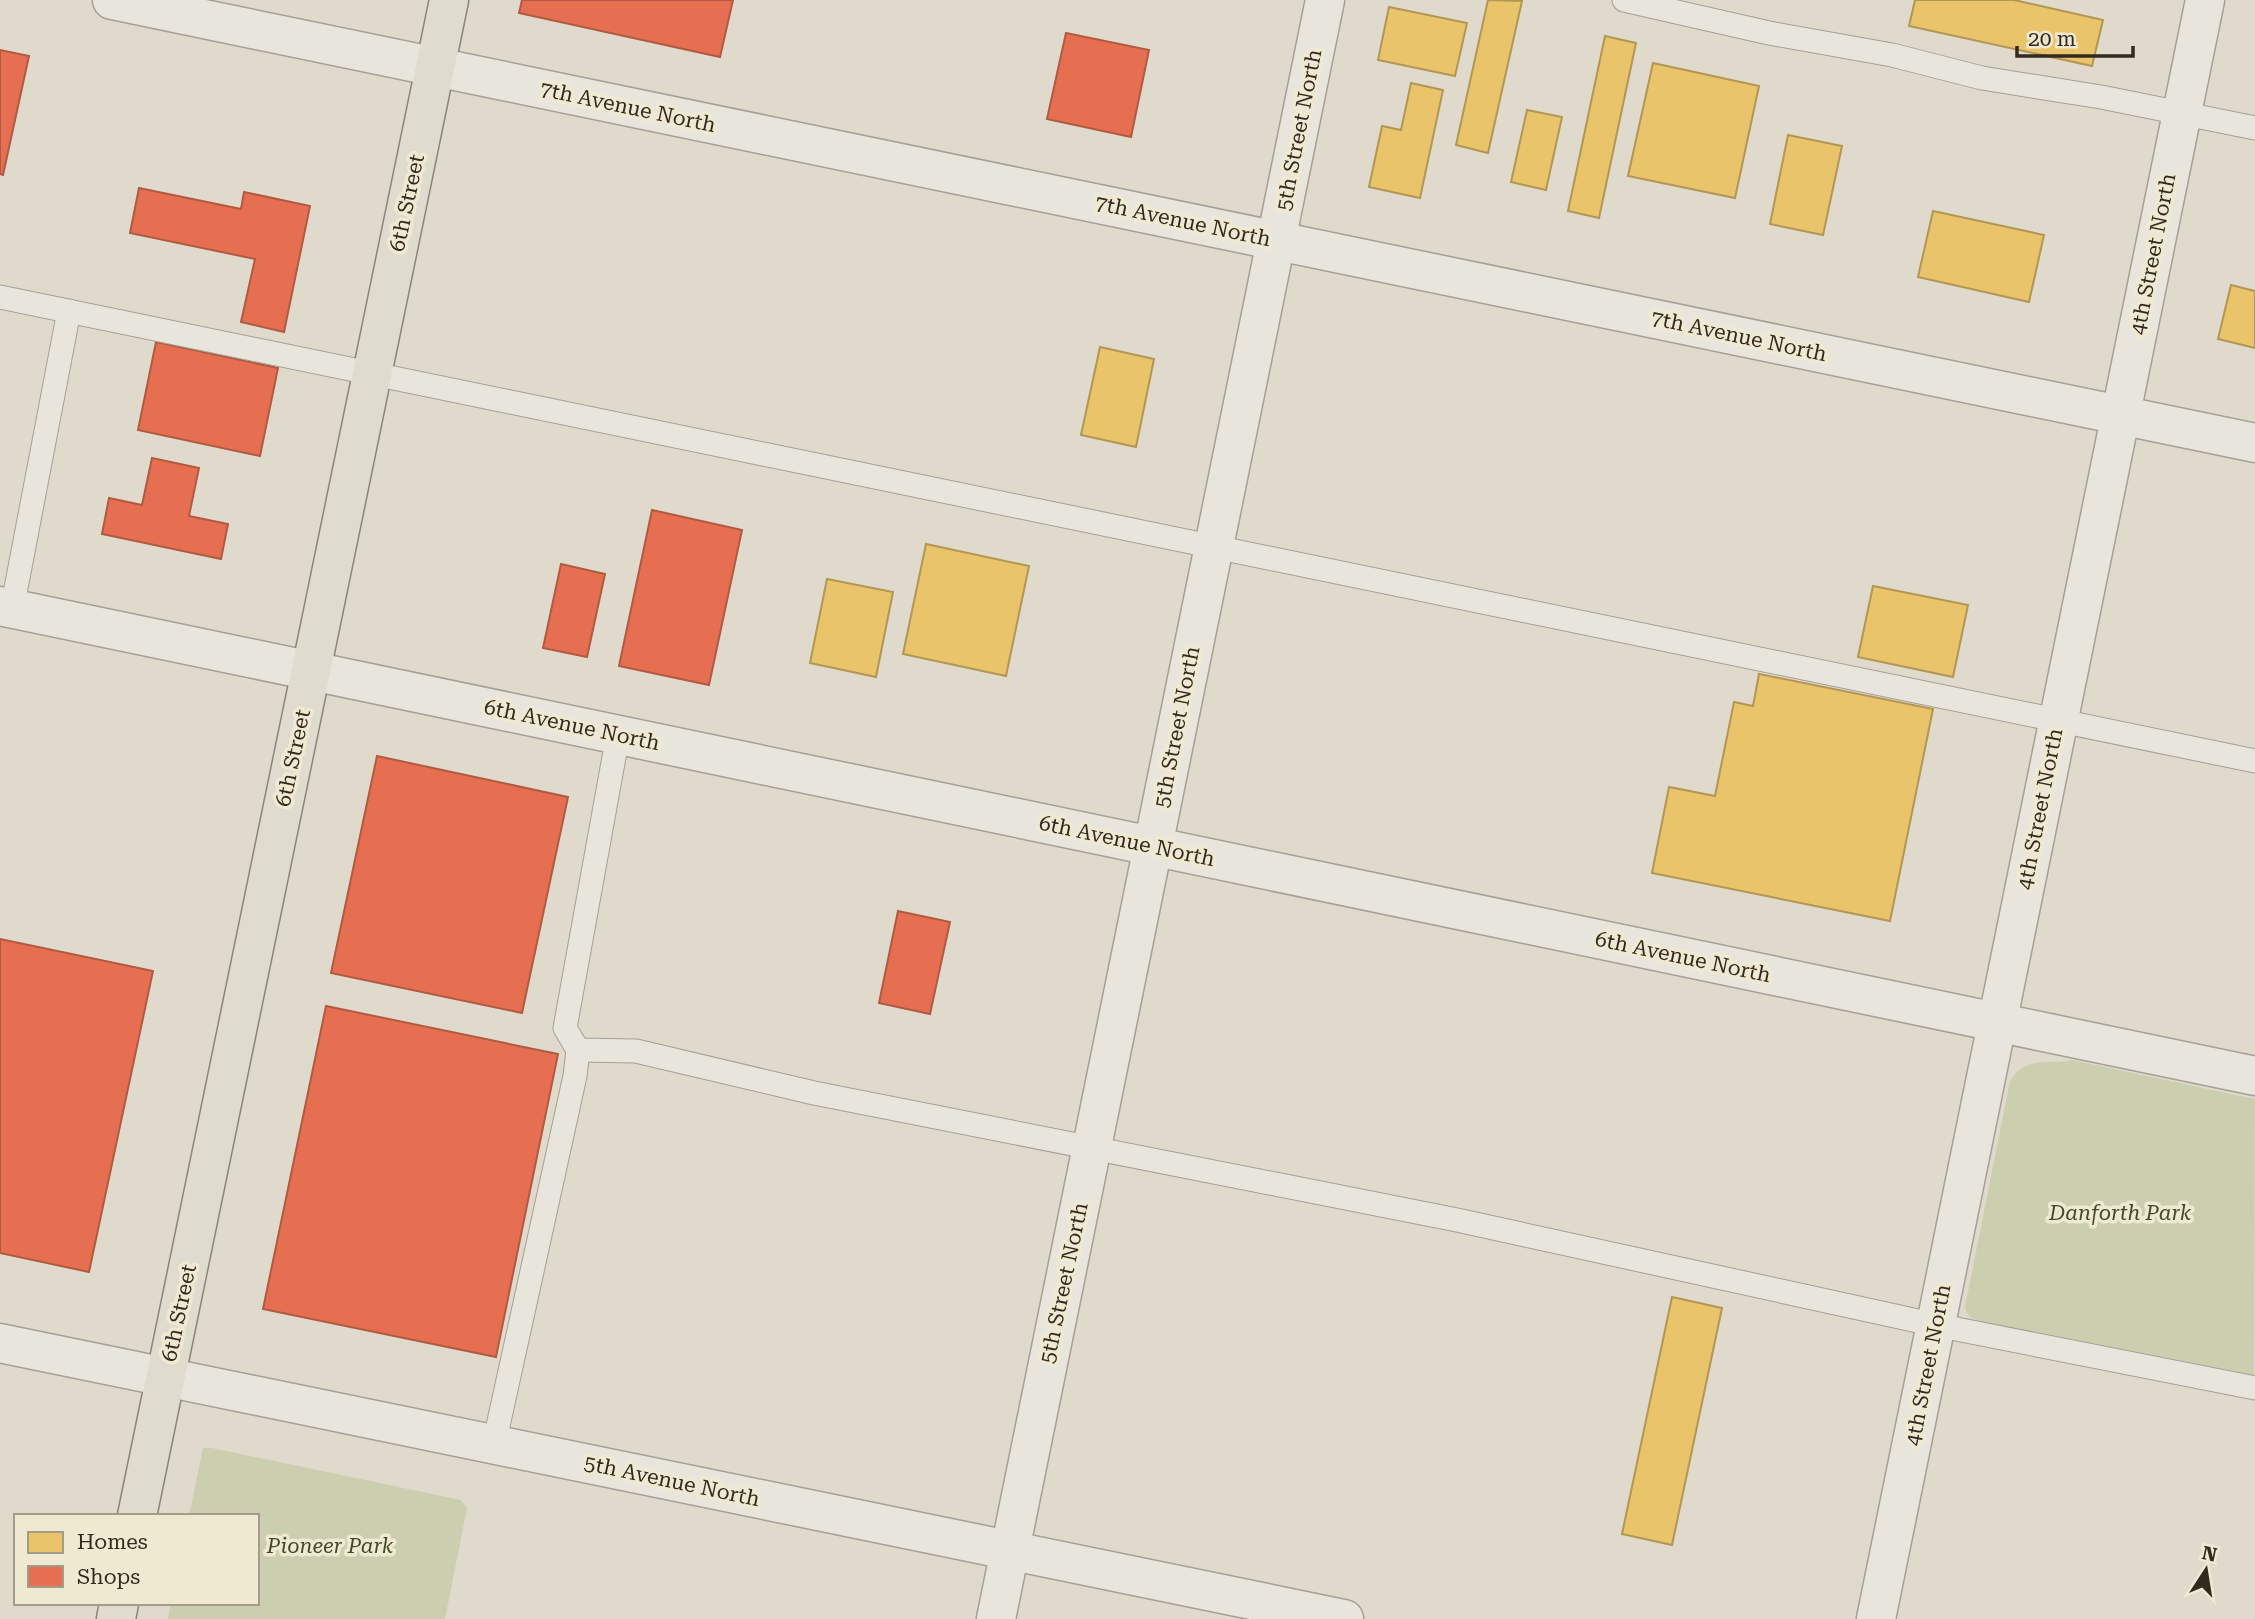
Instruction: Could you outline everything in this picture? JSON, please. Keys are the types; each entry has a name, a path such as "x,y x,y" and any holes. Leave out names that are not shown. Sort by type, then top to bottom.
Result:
{"main road":[{"name":"6th Street","path":"137,1514 449,0"}],"street":[{"name":"7th Avenue North","path":"112,0 2255,443"},
{"name":"5th Street North","path":"996,1619 1325,0"},
{"name":"4th Street North","path":"1876,1619 2205,0"},
{"name":"6th Avenue North","path":"6,607 2255,1076"},
{"name":"5th Avenue North","path":"0,1343 1343,1619"}],"lane":[{"path":"1623,0 1769,33 1892,55 1982,78 2182,112 2255,128"},
{"path":"0,297 2255,761"},
{"path":"6,607 69,312"},
{"path":"494,1444 575,1076 578,1050 565,1028 618,735"},
{"path":"578,1050 636,1051 814,1093 1457,1220 1936,1325 2255,1388"}],"green space":[{"name":"Danforth Park","path":"2072,1060 2255,1099 2254,1380 1979,1320 1966,1311 2010,1081 2023,1067 2030,1064"},
{"name":"Pioneer Park","path":"203,1448 461,1500 467,1508 445,1619 168,1619 171,1605 259,1605 259,1514 189,1514"}],"building: Homes":[{"path":"1488,0 1522,1 1488,153 1456,145"},
{"path":"1915,0 2014,0 2103,20 2092,66 1909,26"},
{"path":"1389,7 1467,23 1455,76 1378,60"},
{"path":"1605,36 1636,43 1599,218 1568,211"},
{"path":"1653,63 1759,86 1735,198 1628,176"},
{"path":"1411,83 1443,90 1420,198 1369,187 1382,126 1401,130"},
{"path":"1527,110 1562,117 1546,190 1511,182"},
{"path":"1788,135 1842,146 1823,235 1770,224"},
{"path":"1933,211 2044,235 2029,302 1918,277"},
{"path":"2231,285 2255,291 2255,348 2218,339"},
{"path":"1100,347 1154,359 1136,447 1081,435"},
{"path":"926,544 1029,566 1006,676 903,654"},
{"path":"827,579 893,592 876,677 810,663"},
{"path":"1873,586 1968,605 1953,677 1858,657"},
{"path":"1759,674 1933,709 1890,921 1652,873 1669,787 1715,796 1734,702 1753,706"},
{"path":"1672,1297 1722,1308 1672,1545 1622,1534"}],"building: Shops":[{"path":"522,0 733,0 720,57 519,13"},
{"path":"1066,33 1149,50 1131,137 1047,119"},
{"path":"0,50 29,56 3,175 0,174"},
{"path":"139,188 241,209 244,192 310,206 284,332 241,322 255,259 130,233"},
{"path":"156,342 278,368 260,456 138,430"},
{"path":"152,458 199,468 189,516 228,524 221,559 102,534 109,498 142,505"},
{"path":"652,510 742,530 709,685 619,666"},
{"path":"561,564 605,574 587,657 543,648"},
{"path":"377,756 568,797 522,1013 331,973"},
{"path":"898,911 950,922 930,1014 879,1003"},
{"path":"0,939 153,971 89,1272 0,1253"},
{"path":"326,1006 558,1054 496,1357 263,1309"}]}
